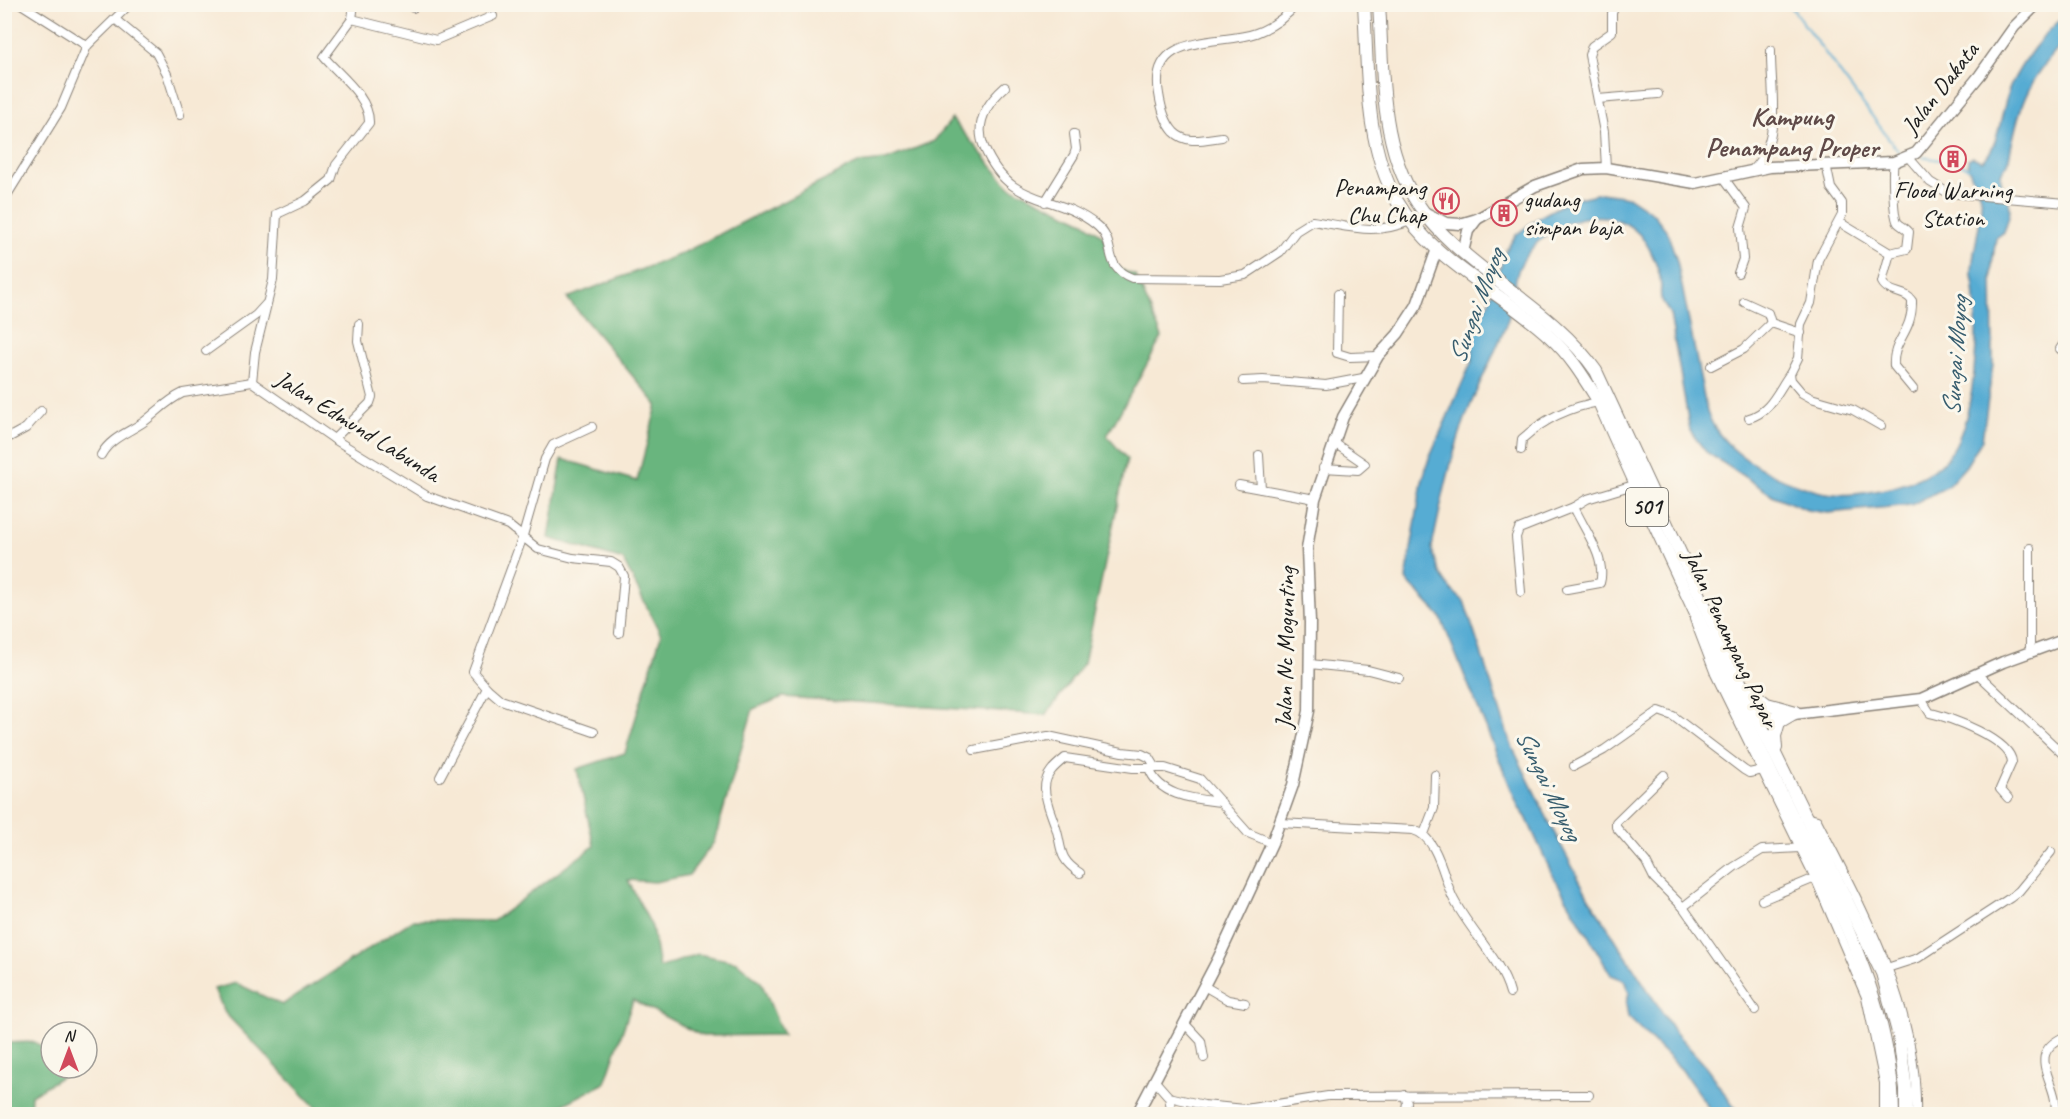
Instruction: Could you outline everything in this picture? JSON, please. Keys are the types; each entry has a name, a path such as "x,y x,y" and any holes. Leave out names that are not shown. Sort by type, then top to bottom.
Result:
{"main road":[{"name":"Jalan Penampang Papar","path":"1364,4 1369,91 1376,139 1385,175 1410,221 1437,249 1579,348 1596,371 1741,684 1752,719 1777,755 1881,973 1899,1036 1906,1090 1906,1114"},
{"name":"Jalan Penampang Papar","path":"1379,4 1384,98 1389,132 1397,161 1423,212 1462,252 1526,309 1571,358 1599,402 1693,608 1752,719 1864,967 1882,1026 1893,1081 1893,1114"},
{"path":"1741,684 1767,704 1796,712"},
{"path":"1777,755 1776,729 1779,722 1796,712"}],"street":[{"path":"21,4 87,46"},
{"path":"4,200 61,108 87,46 130,4"},
{"name":"Jalan Edmund Labunda","path":"354,4 352,19 324,57 362,100 369,114 369,123 336,165 332,180 305,201 277,214 274,222 274,271 255,352 252,382 334,439 427,496 508,525 522,539 538,549 573,558 610,562 619,567 624,576 619,633"},
{"path":"1222,137 1190,141 1181,138 1170,126 1159,92 1160,66 1163,60 1188,45 1236,38 1269,27 1285,17 1297,4"},
{"path":"1606,168 1606,147 1589,55 1592,46 1612,32 1612,13 1616,4"},
{"name":"Jalan Dakata","path":"1423,212 1446,223 1460,224 1477,219 1535,186 1564,174 1606,168 1686,182 1724,178 1751,171 1826,164 1894,162 1909,158 1933,134 2014,27 2037,4"},
{"path":"352,19 436,40 493,16"},
{"path":"116,20 156,53 167,74 180,115"},
{"path":"1751,171 1759,163 1773,128 1772,50"},
{"path":"1005,87 983,112 981,139 994,166 1005,180 1026,195 1096,225 1108,240 1111,264 1115,269 1138,279 1229,278 1245,274 1280,252 1296,231 1311,221 1366,230 1390,229 1410,221"},
{"path":"1598,99 1658,94"},
{"path":"1045,202 1074,155 1076,149 1074,134"},
{"path":"1909,158 1938,188 1955,195 2066,203"},
{"path":"1839,222 1890,253 1907,249 1909,232 1896,221 1896,200 1891,186 1894,162"},
{"path":"1749,418 1759,415 1771,403 1790,374 1797,358 1801,324 1811,303 1818,260 1839,222 1842,203 1831,188 1826,164"},
{"path":"1724,178 1746,205 1740,228 1743,259 1738,273"},
{"path":"1462,252 1468,231 1477,219"},
{"name":"Jalan Nc Mogunting","path":"1137,1114 1186,1025 1280,823 1295,779 1307,727 1310,664 1307,549 1315,499 1323,468 1363,378 1378,356 1398,334 1417,305 1437,249"},
{"path":"1890,253 1882,282 1888,289 1908,296 1912,302 1911,323 1896,347 1894,366 1913,389"},
{"path":"1338,294 1337,353 1350,357 1378,356"},
{"path":"1744,302 1768,313 1772,323 1801,333"},
{"path":"206,351 256,315 267,303"},
{"path":"1711,366 1744,349 1772,323"},
{"path":"334,439 370,403 372,397 358,341 359,324"},
{"path":"2060,348 2066,340"},
{"path":"1790,374 1792,383 1802,393 1822,403 1853,410 1881,426"},
{"path":"1243,381 1263,380 1326,385 1363,378"},
{"path":"101,455 105,447 117,437 145,421 178,395 252,382"},
{"path":"1521,450 1522,439 1549,418 1580,405 1599,402"},
{"path":"4,440 26,428 41,411"},
{"path":"592,427 553,445 545,459 522,539 473,672 501,700 594,732"},
{"path":"1323,468 1358,470 1365,464 1333,442"},
{"path":"1259,455 1260,489"},
{"path":"1521,592 1516,537 1519,529 1574,507 1587,499 1637,484"},
{"path":"1239,485 1315,499"},
{"path":"1567,589 1600,583 1602,574 1595,550 1574,507"},
{"path":"2030,548 2030,651"},
{"path":"1693,608 1694,624 1703,646 1815,878 1866,997 1884,1083 1884,1114"},
{"path":"1752,719 1921,699 2030,651 2066,639"},
{"path":"1310,664 1368,670 1399,678"},
{"path":"1978,674 2066,757"},
{"path":"440,777 487,688"},
{"path":"1921,699 1930,713 1954,719 2008,750 2013,762 2000,789 2008,798"},
{"path":"1574,765 1604,750 1659,711 1673,716 1749,773 1763,770"},
{"path":"974,750 1048,736 1142,754 1150,758 1156,781 1170,791 1198,799 1221,802"},
{"path":"1080,873 1072,868 1058,846 1056,826 1045,788 1052,769 1065,758 1153,768 1200,779 1248,833 1272,843"},
{"path":"1424,834 1434,807 1435,775"},
{"path":"1664,775 1616,822 1616,827 1646,862 1654,878 1683,907 1755,1010"},
{"path":"1808,818 1817,820 1866,915 1887,968 1903,1016 1915,1086 1916,1114"},
{"path":"1280,823 1413,830 1424,834 1437,856 1461,913 1501,973 1510,993"},
{"path":"1683,907 1734,867 1762,850 1801,848"},
{"path":"1887,968 1918,958 2010,898 2019,891 2051,852"},
{"path":"1762,900 1815,878"},
{"path":"1204,986 1228,1000 1245,1003"},
{"path":"1186,1025 1201,1041 1204,1058"},
{"path":"2055,1114 2056,1099 2045,1070 2044,1059 2049,1046 2066,1036"},
{"path":"1154,1080 1169,1097 1172,1114"},
{"path":"1405,1095 1407,1103 1405,1114"},
{"path":"1169,1097 1204,1105 1245,1109 1328,1096 1589,1095"}],"green space":[{"path":"952,119 1009,186 1084,222 1103,236 1117,268 1136,276 1162,337 1107,436 1127,459 1084,663 1046,715 783,697 753,709 714,842 689,875 655,882 628,880 652,927 659,968 698,954 737,962 761,982 783,1035 702,1036 633,1000 605,1083 545,1114 322,1114 225,1013 214,989 236,983 282,1005 413,920 493,921 594,846 577,769 625,753 661,635 623,560 549,538 562,459 637,481 657,405 567,298 681,254 858,163 886,160 934,141"},
{"path":"35,1042 39,1045 39,1080 56,1080 31,1095 30,1114 5,1114 5,1043"}],"water":[{"path":"2065,16 2065,42 2051,56 2025,97 2015,127 2008,164 2001,175 2010,211 2004,232 1996,238 1992,264 1993,365 1982,440 1966,466 1947,487 1911,505 1828,513 1807,510 1774,496 1706,452 1690,431 1670,314 1662,300 1659,272 1647,244 1639,234 1625,223 1609,217 1575,220 1558,227 1543,237 1521,264 1514,285 1507,322 1460,435 1446,482 1432,547 1439,571 1451,589 1464,601 1511,744 1589,898 1674,1031 1703,1063 1739,1114 1713,1114 1682,1070 1628,1017 1626,1003 1629,993 1624,980 1611,975 1551,872 1526,817 1519,808 1440,616 1406,580 1422,482 1429,458 1472,361 1473,335 1490,299 1506,250 1516,235 1538,218 1570,200 1601,193 1629,197 1653,213 1667,231 1677,261 1707,412 1714,427 1737,452 1781,478 1813,490 1832,494 1861,493 1890,488 1912,481 1934,470 1946,459 1964,423 1970,401 1976,352 1976,306 1972,274 1981,201 1969,170 1968,159 1972,157 1982,161 1988,155 1996,138 2007,95 2015,77 2041,40"}],"waterway":[{"path":"1789,4 1898,151"},
{"path":"1923,157 1945,161"},
{"path":"1961,164 1969,168"}],"place":[{"name":"Flood Warning Station","path":"1953,159"},
{"name":"Penampang Chu Chap","path":"1446,201"},
{"name":"gudang simpan baja","path":"1504,213"}],"district":[{"name":"Kampung Penampang Proper","path":"1792,132"}],"water label":[{"name":"Sungai Moyog","path":"1476,306"},
{"name":"Sungai Moyog","path":"1955,356"},
{"name":"Sungai Moyog","path":"1549,785"}]}
